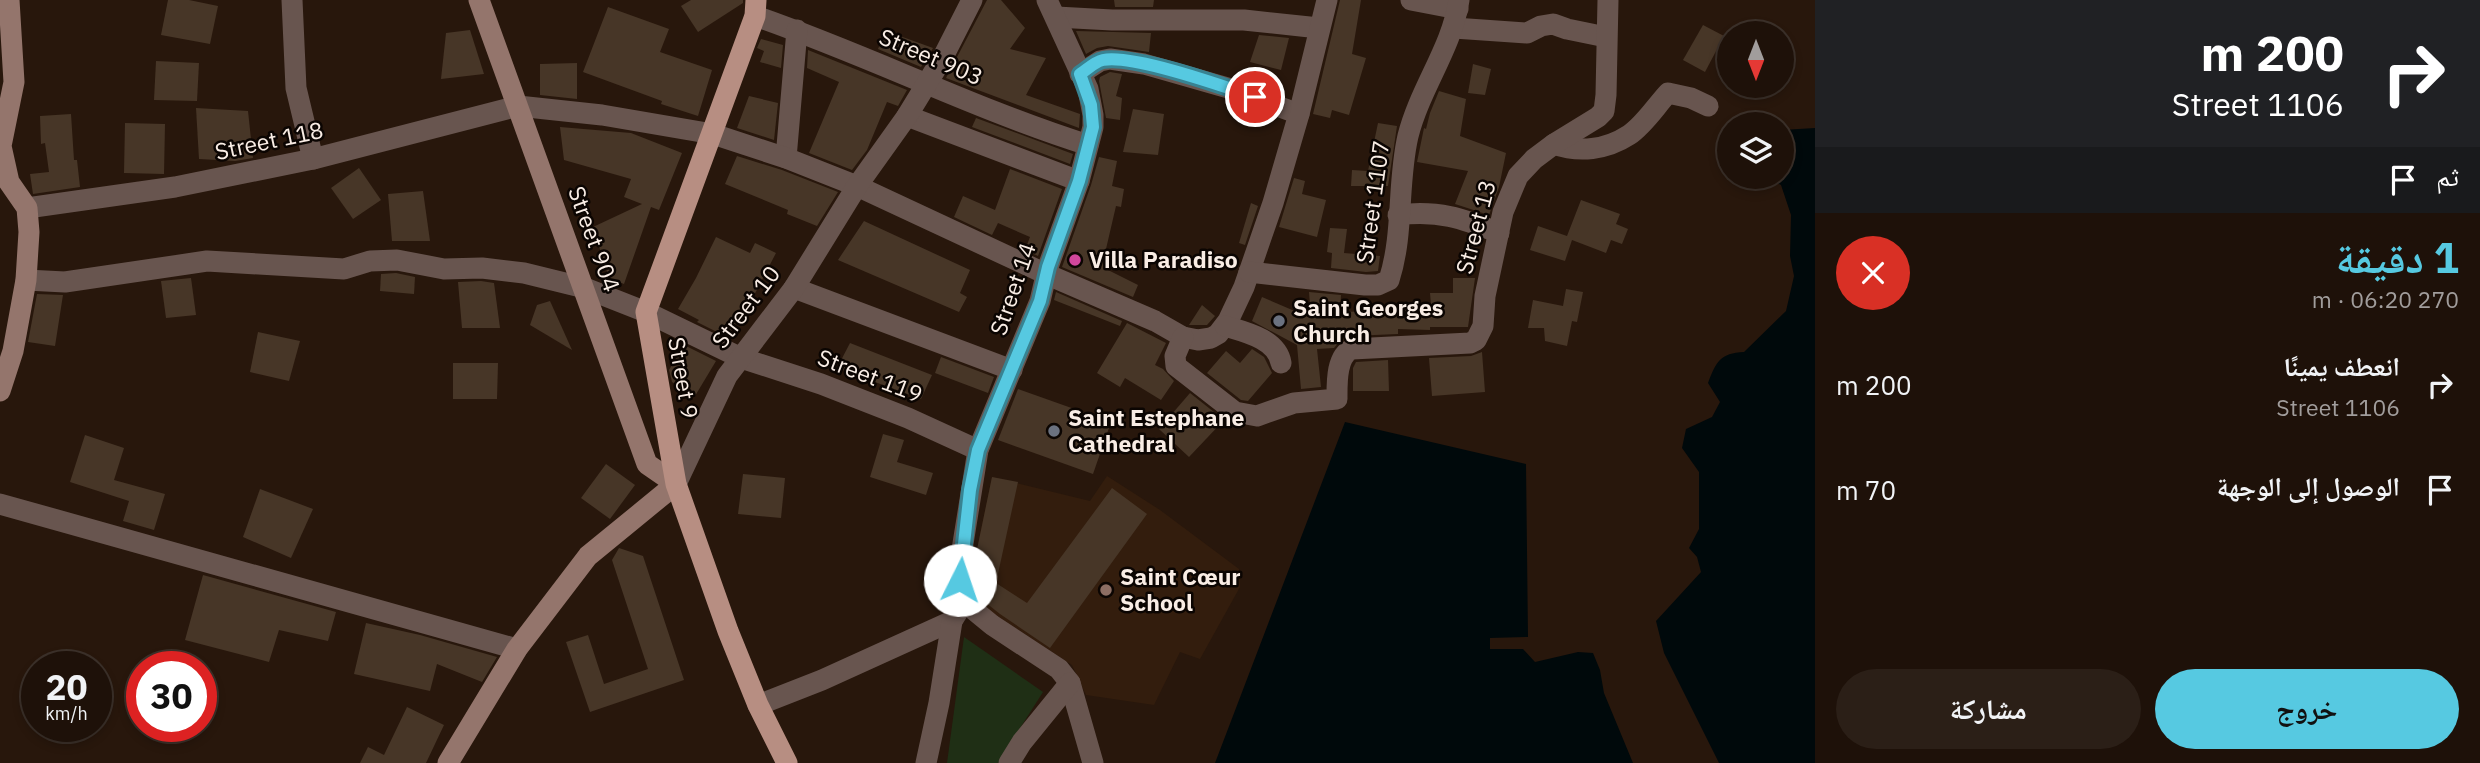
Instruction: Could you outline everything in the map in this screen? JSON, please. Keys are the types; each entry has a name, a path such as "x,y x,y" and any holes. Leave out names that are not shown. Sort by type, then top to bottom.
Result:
{"main road":[{"name":"Street 9","path":"755,8 713,134 646,312 676,484 728,631 758,705 787,763"}],"street":[{"path":"1,383 13,351 26,280 27,208 5,182 1,146 14,82 9,0"},
{"path":"292,0 296,88 313,159"},
{"name":"Street 904","path":"479,0 647,464 676,484"},
{"name":"Street 10","path":"448,763 517,649 589,556 676,484 727,376 794,288 857,186 907,116 972,0"},
{"path":"518,106 602,115 713,134 786,158 857,186 1046,274 1155,321 1183,337 1198,340 1218,334 1226,323 1249,272 1299,114 1327,0"},
{"path":"1411,0 1527,33 1553,24 1606,37 1608,0"},
{"name":"Street 903","path":"755,8 797,30 926,85 1013,120 1088,145"},
{"path":"1051,9 1112,20 1244,20 1319,28"},
{"name":"Street 14","path":"964,601 960,580 961,556 978,450 1040,301 1046,274 1079,181 1093,115 1087,89 1051,9"},
{"name":"Street 1107","path":"1249,272 1350,284 1383,283 1389,280 1403,164 1411,127 1457,12"},
{"path":"786,158 797,30"},
{"name":"Street 13","path":"1183,337 1175,356 1179,369 1235,412 1257,416 1294,403 1337,399 1337,381 1343,356 1352,349 1469,344 1476,340 1483,326 1485,296 1503,212 1518,176 1534,159 1604,111 1606,37"},
{"path":"1080,74 1100,61 1110,59 1144,64 1228,88 1299,114"},
{"path":"1554,144 1570,150 1595,149 1629,135 1668,93 1691,98 1709,106"},
{"name":"Street 118","path":"27,208 175,187 313,159 518,106"},
{"path":"907,116 1079,181"},
{"path":"1398,215 1422,212 1451,215 1499,233"},
{"name":"Street 119","path":"26,280 65,282 207,261 344,269 370,261 397,260 444,269 482,268 524,273 584,288 646,312 741,358 858,399 978,450"},
{"path":"794,288 1012,370"},
{"path":"1226,323 1269,344 1280,355 1281,363"},
{"path":"0,504 517,649"},
{"path":"926,763 952,621 964,601 985,620 1059,670 1070,682 1093,763"},
{"path":"758,705 822,680 952,621"},
{"path":"1009,763 1022,742 1070,682"}],"shaded area":[{"path":"1815,128 1815,763 1719,763 1664,653 1656,621 1701,572 1697,557 1689,548 1699,529 1699,472 1682,448 1686,429 1712,417 1720,402 1708,383 1720,360 1729,354 1744,352 1786,311 1794,276 1790,256 1791,215 1782,189 1794,189 1794,129"},
{"path":"1345,422 1526,464 1528,637 1490,638 1490,649 1523,649 1535,662 1578,652 1593,653 1600,670 1604,693 1633,763 1215,763"},
{"name":"Saint Cœur School","path":"1107,476 1160,510 1239,569 1240,587 1200,659 1180,652 1154,705 1086,695 1072,665 982,606 971,578 992,477 1090,501"}],"green space":[{"path":"964,637 1043,692 998,763 947,763"}],"building":[{"path":"168,0 189,0 218,6 210,44 161,35"},
{"path":"691,0 743,0 743,3 698,32 681,6"},
{"path":"987,0 1001,0 1025,28 1010,49 1046,58 1026,95 1080,114 1079,128 946,78"},
{"path":"1114,0 1154,0 1153,7 1115,7"},
{"path":"1340,0 1361,0 1352,54 1366,58 1349,115 1332,110 1330,118 1313,114"},
{"path":"608,7 669,29 660,52 712,70 698,116 583,72"},
{"path":"1703,25 1717,32 1717,49 1705,72 1683,60"},
{"path":"470,30 484,74 441,79 446,33"},
{"path":"886,31 933,48 921,67 878,49"},
{"path":"1076,31 1151,33 1149,52 1108,46 1086,54"},
{"path":"1259,35 1289,38 1281,70 1250,62"},
{"path":"761,39 783,45 781,68 760,62 764,51 757,48"},
{"path":"808,50 907,90 898,106 887,102 867,150 852,170 809,153 839,82 807,68"},
{"path":"156,61 199,63 197,101 154,100"},
{"path":"577,63 577,99 540,95 540,64"},
{"path":"1473,64 1491,69 1485,95 1468,93"},
{"path":"1110,72 1122,74 1116,96 1122,98 1120,120 1106,118 1099,81 1100,77"},
{"path":"1439,91 1466,99 1460,136 1506,153 1499,187 1489,215 1455,204 1468,171 1417,162 1424,128 1426,129"},
{"path":"749,96 778,103 774,140 737,128"},
{"path":"196,108 248,111 253,158 235,161 199,159"},
{"path":"1133,109 1164,114 1158,155 1123,152"},
{"path":"71,114 74,160 77,160 80,187 33,194 30,174 49,172 45,143 41,144 40,116"},
{"path":"976,118 1073,154 1070,164 972,127"},
{"path":"125,123 165,124 164,174 124,173"},
{"path":"1378,123 1397,126 1388,186 1351,186 1352,170 1368,171"},
{"path":"560,127 631,133 682,153 659,210 651,207 624,284 609,278 593,227 642,204 624,197 631,179 564,160"},
{"path":"737,156 838,192 817,226 787,214 788,210 725,184"},
{"path":"1099,157 1117,161 1112,186 1124,189 1121,207 1116,206 1106,249 1109,250 1106,269 1138,285 1133,297 1062,267"},
{"path":"359,168 381,200 353,219 331,188"},
{"path":"1010,169 1062,189 1038,256 1025,250 1030,237 998,223 992,235 954,217 963,196 995,210"},
{"path":"1294,178 1305,181 1302,194 1326,200 1317,237 1279,227"},
{"path":"423,191 430,241 392,241 388,194"},
{"path":"1581,200 1620,214 1616,224 1628,229 1622,244 1611,240 1606,253 1572,240 1565,261 1530,250 1538,226 1567,236"},
{"path":"1251,203 1258,206 1245,245 1239,243"},
{"path":"864,221 970,270 960,293 967,297 959,312 838,260"},
{"path":"1330,228 1347,229 1344,253 1380,256 1378,271 1331,268 1332,253 1327,252"},
{"path":"716,237 750,253 755,243 776,253 750,303 727,337 678,309"},
{"path":"396,273 415,277 414,294 380,291 381,274"},
{"path":"191,278 196,315 166,318 161,281"},
{"path":"1453,278 1475,278 1468,327 1398,329 1398,334 1351,336 1334,348 1317,349 1321,387 1301,389 1297,345 1252,321 1262,297 1311,318 1309,292 1341,295 1340,312 1380,311 1380,307 1398,308 1398,304 1431,305 1430,293 1453,293"},
{"path":"458,282 494,283 500,328 462,328"},
{"path":"1566,289 1583,292 1577,322 1572,321 1567,346 1545,341 1544,328 1528,328 1533,300 1563,306"},
{"path":"1056,292 1122,321 1120,326 1054,300"},
{"path":"37,294 63,295 55,346 28,342"},
{"path":"550,301 572,350 530,325 537,305"},
{"path":"1202,305 1215,316 1207,325 1189,325"},
{"path":"1127,323 1166,343 1155,365 1174,381 1161,400 1125,378 1120,387 1097,373"},
{"path":"258,332 300,341 289,381 250,372"},
{"path":"850,343 932,375 921,399 837,368"},
{"path":"684,345 716,361 695,396 672,382 669,370"},
{"path":"1252,349 1264,357 1272,373 1248,401 1241,400 1207,373 1226,351 1240,363"},
{"path":"1482,352 1485,392 1432,396 1429,358 1471,356"},
{"path":"941,357 994,377 988,393 935,373"},
{"path":"1388,360 1389,391 1353,391 1353,368 1356,362"},
{"path":"453,363 498,363 497,399 453,399"},
{"name":"Saint Estephane Cathedral","path":"1018,389 1111,422 1093,474 998,440"},
{"path":"1190,393 1224,420 1189,457 1159,429"},
{"path":"883,434 904,440 897,462 933,473 926,495 870,477"},
{"path":"85,435 124,448 114,480 165,494 154,530 123,521 129,501 70,482"},
{"path":"606,464 635,485 610,519 581,498"},
{"path":"743,474 785,478 781,518 738,514"},
{"path":"992,477 1018,482 996,583 1027,603 1112,488 1147,514 1050,648 976,595 974,564"},
{"path":"260,489 313,509 291,558 243,537"},
{"path":"619,548 643,556 684,680 590,712 566,642 588,635 604,684 648,669 612,560"},
{"path":"203,575 336,612 328,641 279,630 269,662 185,640"},
{"path":"366,623 497,657 482,682 437,664 430,691 354,674"},
{"path":"407,707 444,725 426,763 360,763 368,747 384,755"}],"place":[{"name":"Villa Paradiso","path":"1075,260"},
{"name":"Saint Georges Church","path":"1279,321"},
{"name":"Saint Estephane Cathedral","path":"1054,431"},
{"name":"Saint Cœur School","path":"1106,590"}],"route":[{"path":"960,580 970,490 978,450 1040,301 1048,267 1079,181 1093,127 1091,105 1080,74 1094,64 1110,59 1144,64 1255,97"}]}
